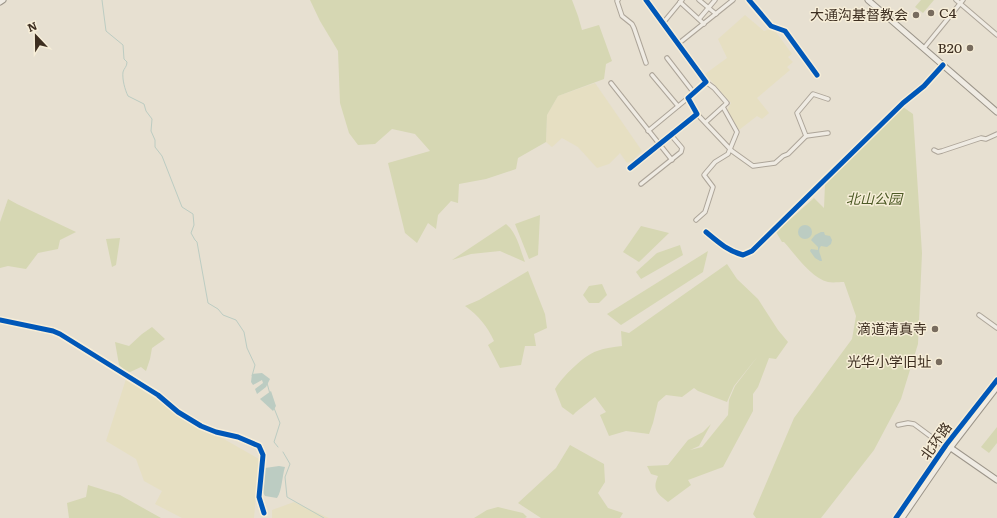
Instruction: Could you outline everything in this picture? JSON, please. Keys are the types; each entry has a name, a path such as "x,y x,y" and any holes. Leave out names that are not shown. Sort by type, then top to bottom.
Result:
{"street":[{"path":"618,0 617,1 622,16 632,24 634,28 646,63"},
{"path":"646,0 706,82 714,88 727,103 706,122"},
{"path":"699,0 716,14"},
{"path":"699,19 709,9 715,0"},
{"path":"678,44 733,0"},
{"path":"749,0 771,26 785,31 817,75"},
{"path":"868,0 997,112"},
{"path":"956,0 997,35"},
{"path":"924,48 963,0"},
{"path":"663,23 681,1 704,24"},
{"path":"667,58 694,93"},
{"path":"706,232 719,244 733,252 743,255 752,251 903,103 924,86 943,65"},
{"path":"652,75 678,106"},
{"path":"648,131 706,82"},
{"path":"611,84 672,160"},
{"path":"806,136 797,113 813,94 828,99"},
{"path":"688,98 697,114 730,149 753,166 775,163 783,156 788,154 806,136 828,133"},
{"path":"696,220 705,212 713,187 704,175 715,162 728,154 737,132 723,107"},
{"path":"630,168 697,114"},
{"path":"934,150 938,152 942,151 981,138 986,139 997,134"},
{"path":"641,184 681,152 682,148 671,135"},
{"path":"979,315 997,328"},
{"path":"0,320 53,331 60,334 158,395 178,412 201,426 216,432 238,436 259,446 263,455 259,497 264,513"},
{"name":"北环路","path":"896,518 947,446 997,380"},
{"path":"902,518 947,446 997,387"},
{"path":"898,425 908,423 914,424 997,480"}],"shaded area":[{"path":"745,15 764,31 773,28 792,54 788,57 793,62 787,67 790,70 757,98 769,113 762,119 757,116 739,130 727,110 731,103 705,74 727,58 718,39"},
{"path":"595,83 642,151 633,160 627,163 620,153 609,164 597,168 578,147 562,138 552,147 546,142 547,115 558,96"},
{"path":"802,225 808,225 812,229 812,235 808,239 802,239 798,235 798,229"},
{"path":"824,232 825,235 830,236 832,240 831,244 827,247 821,246 819,251 822,261 820,261 815,258 810,251 811,249 818,250 818,247 811,240 815,235"},
{"path":"262,373 270,379 266,387 257,394 255,389 263,383 262,380 253,385 251,382 252,374"},
{"path":"126,379 259,459 254,518 182,518 155,504 162,491 144,481 136,459 106,441"},
{"path":"271,391 276,406 273,411 260,399"},
{"path":"279,466 285,467 279,495 277,498 265,496 262,490 262,482 265,468"},
{"path":"294,502 329,518 272,518 272,510"}],"green space":[{"path":"310,0 572,0 582,30 599,25 612,61 606,64 604,79 558,96 547,115 546,142 518,158 516,169 486,179 459,184 458,203 451,201 438,215 436,229 428,223 417,243 405,233 388,163 430,151 415,134 392,129 375,144 358,145 349,133 340,103 338,51 320,21"},
{"path":"921,0 934,0 923,13 915,7"},
{"name":"北山公园","path":"903,107 913,114 922,253 918,344 901,399 874,450 821,518 756,518 753,514 794,418 852,339 856,316 844,282 828,282 816,276 784,242 782,242 776,232 814,198 824,208 825,184"},
{"path":"8,199 76,232 60,240 58,249 38,253 26,269 8,266 0,268 0,222"},
{"path":"540,215 538,255 529,259 515,224"},
{"path":"506,224 516,237 525,262 500,251 471,254 452,260"},
{"path":"641,226 669,233 639,262 623,252"},
{"path":"120,238 116,265 112,267 106,239"},
{"path":"680,245 683,255 641,279 636,272 657,253"},
{"path":"708,251 703,272 621,325 607,314"},
{"path":"727,264 737,279 758,299 778,330 788,342 776,359 769,358 758,387 753,394 753,411 723,467 688,480 691,485 668,502 657,491 655,485 658,476 651,474 647,466 668,465 688,440 703,432 711,424 699,446 690,450 702,447 728,415 729,400 735,386 758,356 734,386 727,402 694,388 682,397 666,395 658,402 649,434 626,431 609,436 600,415 606,412 595,397 573,415 562,407 555,389 568,373 586,357 600,350 622,346 621,331 629,333"},
{"path":"528,271 545,314 547,328 534,334 536,346 525,346 521,365 500,368 488,345 494,341 485,326 465,306 479,300"},
{"path":"602,284 607,295 599,303 589,303 583,295 589,286"},
{"path":"152,327 165,339 152,348 146,371 141,367 128,373 119,365 115,342 129,346"},
{"path":"997,427 997,443 989,453 981,447"},
{"path":"570,445 604,464 605,482 598,493 608,508 623,513 620,518 541,518 518,503 556,468"},
{"path":"88,485 120,495 161,518 69,518 67,503 86,497"},
{"path":"498,507 523,513 527,517 474,518 487,510"}],"waterway":[{"path":"102,0 106,31 123,45 124,59 127,62 123,72 123,78 127,94 128,96 144,104 146,111 152,119 151,131 155,140 155,147 162,156 182,207 193,214 194,225 191,233 197,242 208,303 218,309 223,315 236,320 244,332 247,348 255,365 253,376"},
{"path":"267,383 270,394"},
{"path":"274,408 280,423 274,442 278,447"},
{"path":"283,452 290,464 285,477 287,497 324,518"}],"cycle path":[{"path":"630,168 697,114 688,98 706,82 646,0"},
{"path":"749,0 771,26 785,31 817,75"},
{"path":"706,232 723,246 733,251 743,255 752,251 903,103 924,86 943,65"},
{"path":"0,320 53,331 60,334 158,395 178,412 201,426 216,432 238,437 259,446 263,455 259,497 264,513"},
{"path":"896,518 946,445 997,380"}],"place":[{"name":"C4","path":"931,13"},
{"name":"大通沟基督教会","path":"916,15"},
{"name":"B20","path":"970,48"},
{"name":"滴道清真寺","path":"935,329"},
{"name":"光华小学旧址","path":"939,362"}]}
